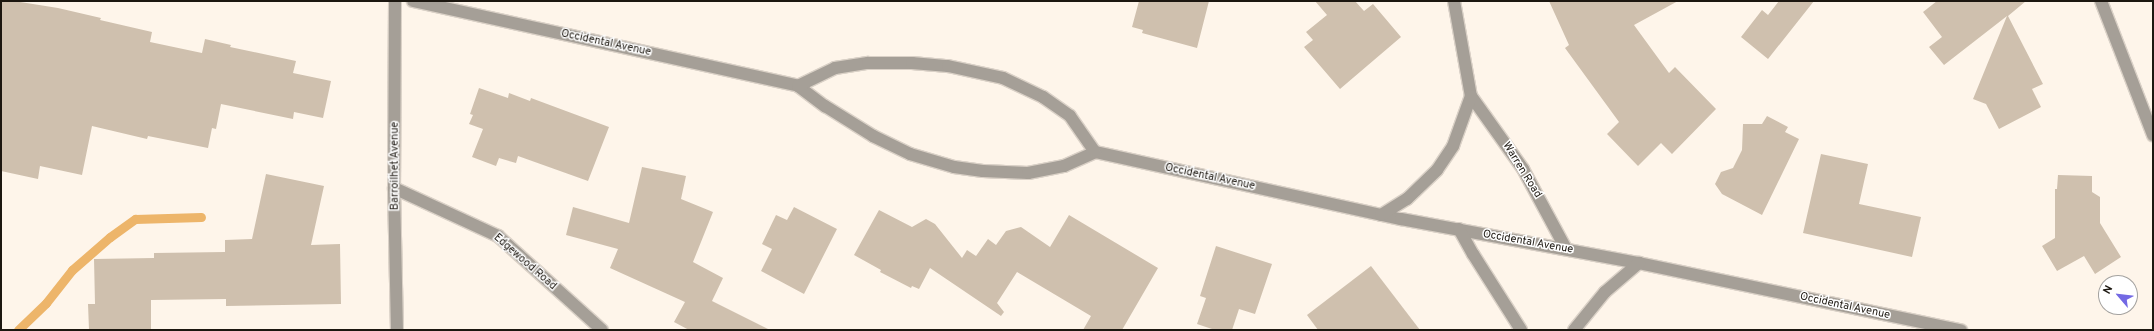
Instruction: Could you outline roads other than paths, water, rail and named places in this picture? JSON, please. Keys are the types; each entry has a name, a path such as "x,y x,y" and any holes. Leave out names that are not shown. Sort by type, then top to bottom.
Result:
{"street":[{"name":"Barroilhet Avenue","path":"395,1 394,188 397,330"},
{"name":"Occidental Avenue","path":"413,1 798,86 825,106 873,136 910,154 954,167 984,171 1028,173 1064,166 1095,152 1381,215 1639,263 1961,330"},
{"name":"Warren Road","path":"1454,1 1471,96 1523,169 1566,249"},
{"path":"2103,2 2153,135"},
{"path":"798,86 835,68 868,63 912,63 948,66 1003,78 1043,97 1070,116 1095,152"},
{"name":"Warren Road","path":"1381,215 1407,200 1437,170 1453,146 1471,96"},
{"name":"Edgewood Road","path":"394,188 498,236 602,330"},
{"path":"1459,229 1521,330"},
{"path":"1574,330 1605,292 1639,263"}],"waterway":[{"path":"18,330 46,303 72,270 110,237 135,219 201,217"}]}
